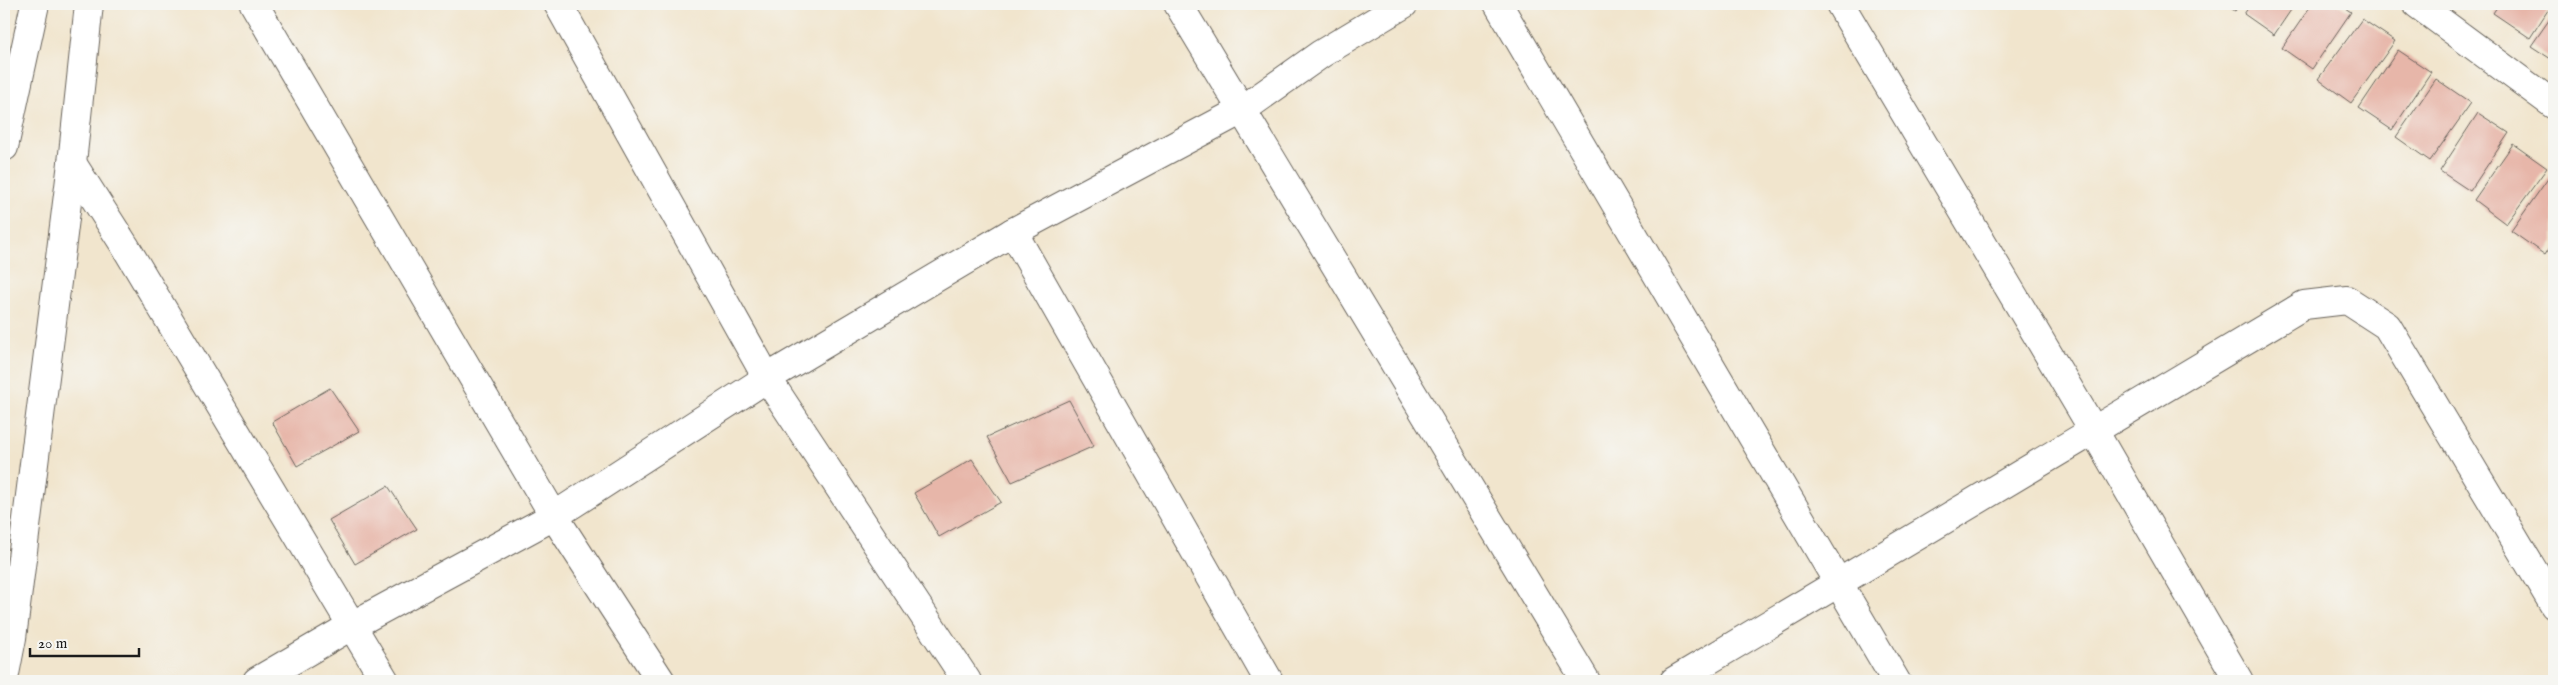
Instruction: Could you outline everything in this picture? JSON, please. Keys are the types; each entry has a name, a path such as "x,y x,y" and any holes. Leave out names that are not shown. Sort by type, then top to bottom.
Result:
{"street":[{"path":"4,147 35,4"},
{"path":"4,679 12,638 72,163 89,4"},
{"path":"254,4 554,516 661,681"},
{"path":"558,4 767,378 967,681"},
{"path":"1178,4 1586,681"},
{"path":"257,681 351,626 554,516 767,378 1013,232 1242,110 1321,54 1404,4"},
{"path":"1498,4 1896,681"},
{"path":"1840,4 2094,431 2239,681"},
{"path":"2418,4 2554,106"},
{"path":"72,163 124,246 385,681"},
{"path":"1013,232 1269,681"},
{"path":"1674,681 2304,305 2347,300 2387,326 2554,605"}],"building":[{"path":"2225,4 2240,4 2235,11"},
{"path":"2251,4 2295,4 2274,35 2244,14"},
{"path":"2312,4 2339,4 2351,12 2312,69 2282,48"},
{"path":"2499,4 2552,4 2530,38 2493,13"},
{"path":"2554,13 2554,61 2531,46"},
{"path":"2362,19 2395,41 2351,103 2318,79"},
{"path":"2398,50 2431,72 2392,130 2359,108"},
{"path":"2436,79 2471,103 2430,161 2396,137"},
{"path":"2478,113 2509,133 2470,191 2440,171"},
{"path":"2513,144 2547,168 2506,224 2474,200"},
{"path":"2552,173 2554,174 2554,241 2545,255 2511,231"},
{"path":"330,388 359,431 297,466 272,422"},
{"path":"1069,400 1094,446 1012,482 987,437"},
{"path":"972,459 1001,502 939,537 914,493"},
{"path":"388,486 417,529 355,564 329,520"}]}
